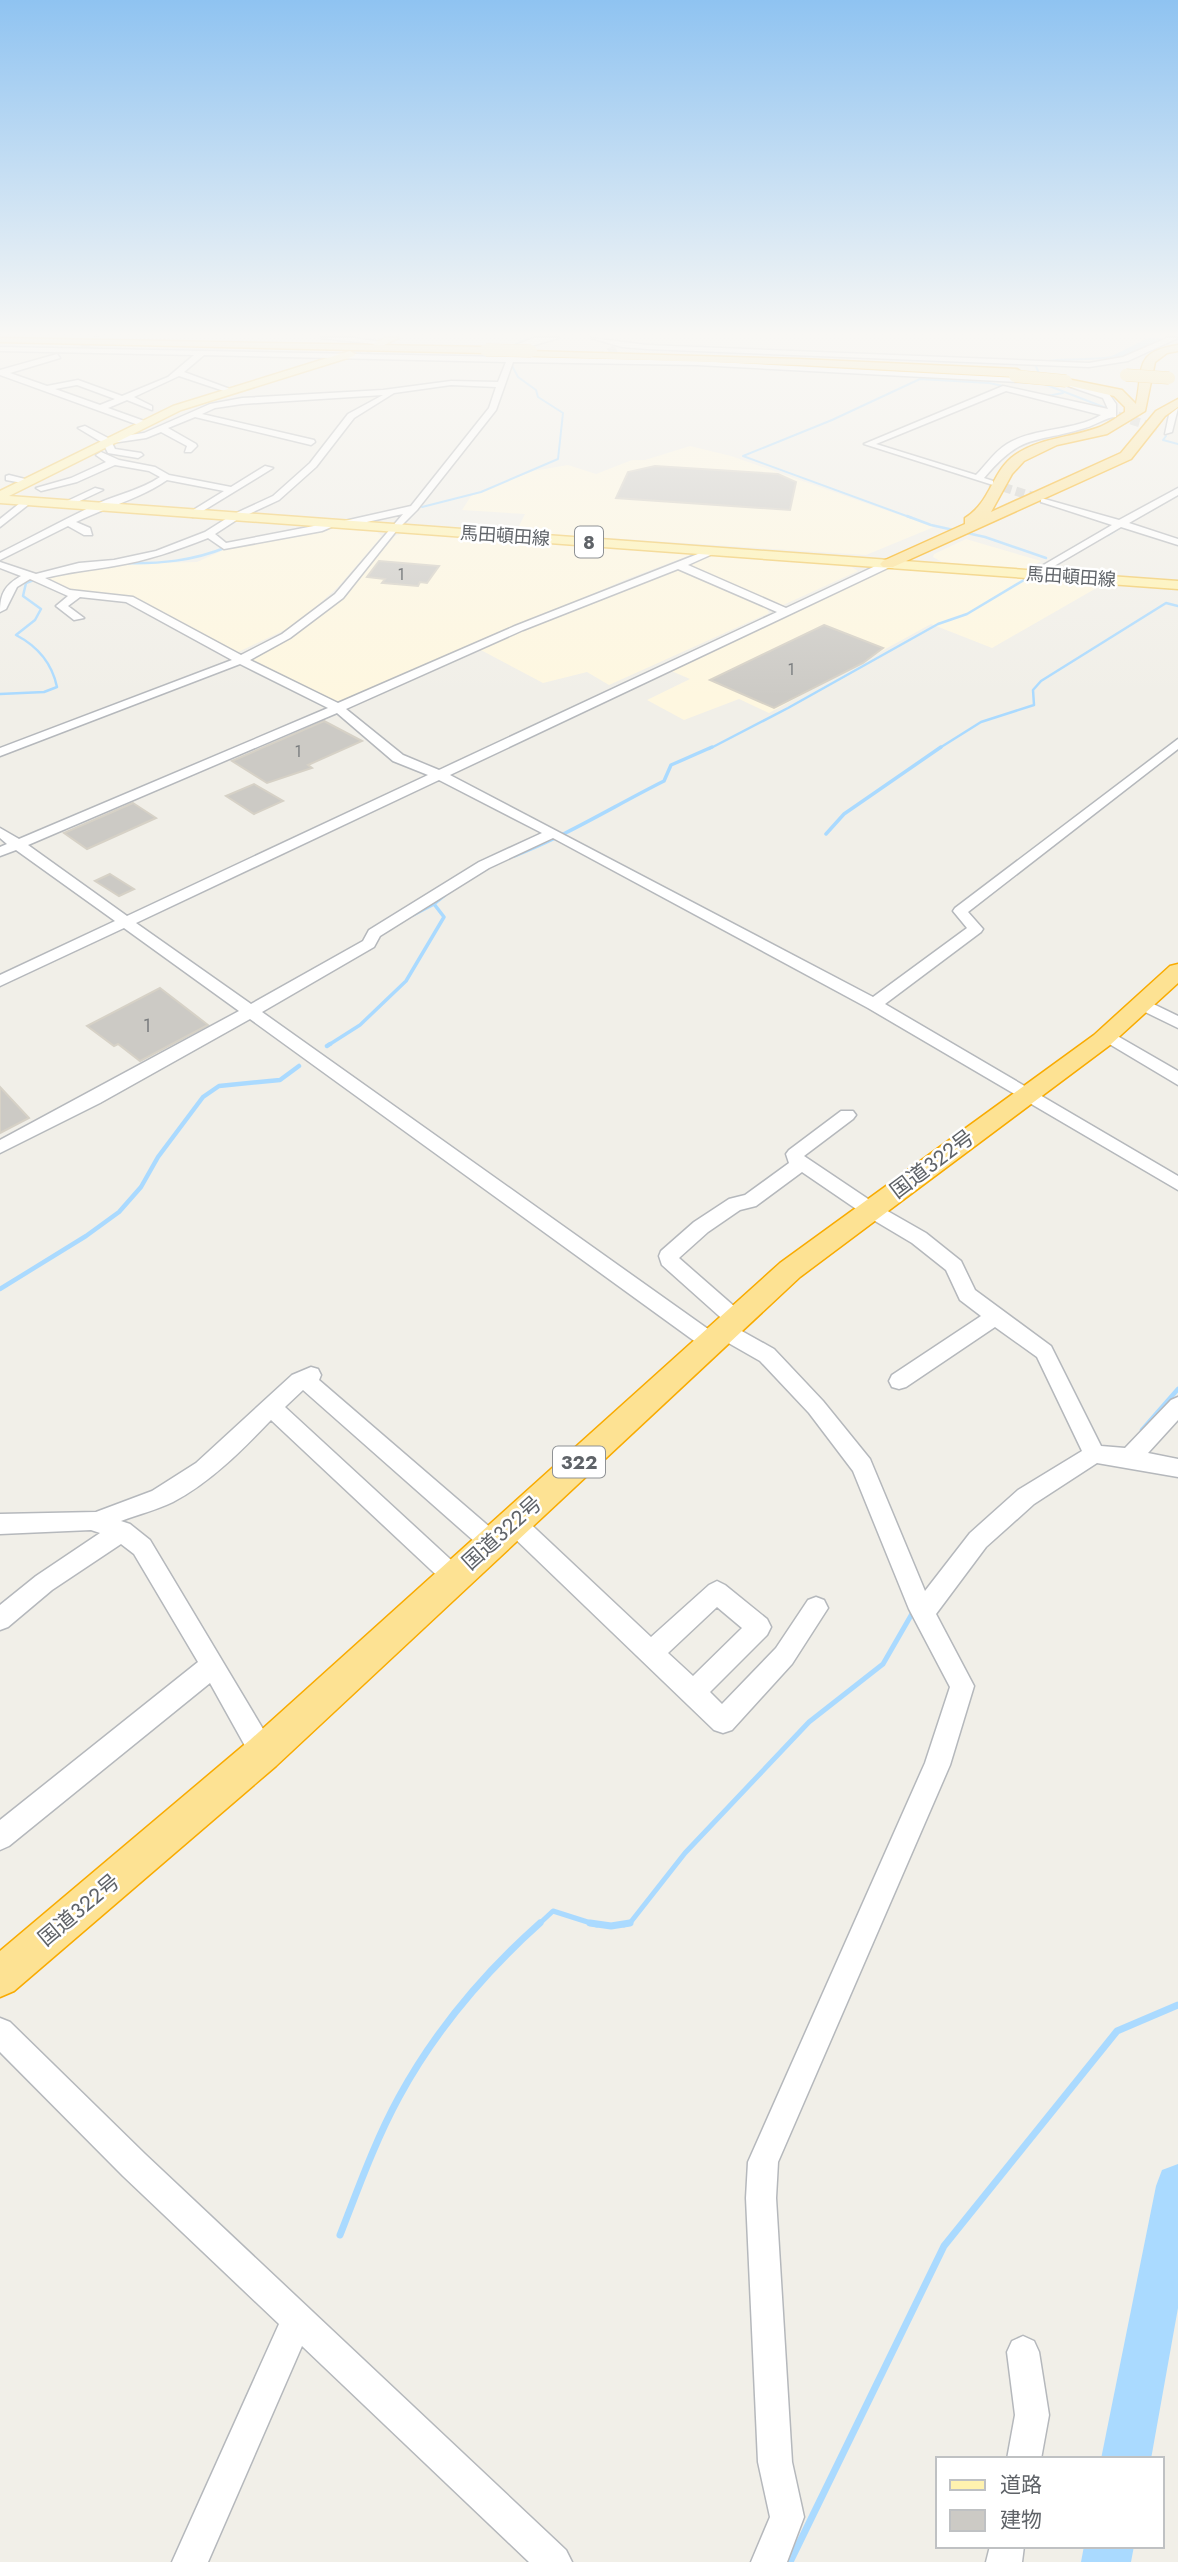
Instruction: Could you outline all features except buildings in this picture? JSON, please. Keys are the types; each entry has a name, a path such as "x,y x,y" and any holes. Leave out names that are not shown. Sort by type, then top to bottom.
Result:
{"highway":[{"path":"888,564 897,555 986,511 1010,469 1022,458"},
{"path":"1010,469 1037,458"},
{"path":"1065,483 1082,462 1104,458"},
{"path":"888,564 1122,458"},
{"name":"国道322号","path":"0,1977 263,1754 790,1270 1107,1035 1178,971"}],"main road":[{"path":"0,498 36,482 69,460 77,458"},
{"name":"馬田頓田線","path":"0,498 1178,585"}],"street":[{"path":"111,458 113,462"},
{"path":"1,610 12,585 79,566 114,563 119,559 159,552 209,534 235,517 276,498 319,458"},
{"path":"0,752 241,660 286,636 339,596 454,458"},
{"path":"911,458 990,483"},
{"path":"978,479 997,458"},
{"path":"9,478 36,482 74,480 113,462 155,471 166,475 165,477 232,490"},
{"path":"193,514 268,468"},
{"path":"0,557 16,552 66,522 98,507 148,489 165,477"},
{"path":"36,482 53,480"},
{"path":"66,504 98,490"},
{"path":"1033,574 1178,491"},
{"path":"1044,500 1178,542"},
{"path":"0,524 28,501"},
{"path":"209,534 224,546 414,508"},
{"path":"66,522 88,533"},
{"path":"0,852 519,628 712,552"},
{"path":"0,981 888,564"},
{"path":"0,565 76,595 129,599 241,660 338,708 398,758 440,775 557,835 874,1004 1178,1184"},
{"path":"678,565 787,612"},
{"path":"76,595 61,606 78,618"},
{"path":"874,1004 976,929 960,911 1178,743"},
{"path":"0,832 251,1013 724,1330 767,1355 816,1407 862,1466 923,1614 962,1686 952,1725 937,1765 764,2162 761,2198 775,2462 787,2517 769,2562"},
{"path":"0,1147 116,1088 251,1013 369,944 374,933 484,865 557,835"},
{"path":"1141,1003 1178,1023"},
{"path":"1107,1035 1178,1079"},
{"path":"848,1115 795,1154 796,1159 871,1210 919,1238 954,1266 967,1295 1044,1352 1092,1451"},
{"path":"724,1330 668,1256 701,1227 735,1204 750,1201 801,1163"},
{"path":"899,1381 996,1316"},
{"path":"98,1522 112,1513 165,1496 190,1480 222,1455 270,1406 307,1377 651,1653 723,1721 784,1656 816,1608"},
{"path":"270,1406 454,1577"},
{"path":"1130,1458 1178,1406"},
{"path":"923,1614 978,1540 1026,1497 1092,1451 1178,1468"},
{"path":"0,1524 98,1522 121,1531 142,1547 263,1754"},
{"path":"0,1619 44,1583 121,1531"},
{"path":"651,1653 717,1592 759,1627 692,1692"},
{"path":"0,1837 213,1665"},
{"path":"0,2032 134,2165 554,2562"},
{"path":"190,2562 230,2477 297,2319"},
{"path":"1023,2352 1032,2415 1024,2457"}],"shaded area":[{"path":"653,458 735,458 934,527 866,555 516,532 525,514 462,510 471,496 533,471 568,465 596,474 632,460"},
{"path":"344,526 373,529 382,536 338,587 310,612 287,629 234,654 130,598 70,592 43,578 82,568 117,564 197,562 228,548"},
{"path":"407,532 692,551 693,554 627,579 339,704 246,659 302,630 335,604 395,536"},
{"path":"966,539 1041,561 1025,571 942,562 933,557 934,554"},
{"path":"713,553 846,563 858,571 781,606 682,565"},
{"path":"676,565 765,605 769,613 609,685 587,672 543,683 477,648"},
{"path":"888,566 1107,582 992,648 931,624 769,713 739,699 684,720 647,700 690,679 669,670"}],"waterway":[{"path":"422,507 481,492 558,458"},
{"path":"747,458 912,518"},
{"path":"1147,513 1178,495"},
{"path":"907,516 931,525 985,537 1046,558"},
{"path":"1108,535 1124,525"},
{"path":"123,563 176,561 227,547"},
{"path":"0,694 44,692 57,687 42,656 31,644 16,635 35,620 41,609 23,596 26,583 36,579"},
{"path":"709,749 938,624 967,614 1024,580"},
{"path":"939,748 981,722 1034,705 1033,690 1041,681 1166,603 1178,606"},
{"path":"514,856 571,830 664,781 671,765 712,747"},
{"path":"826,834 844,814 939,748"},
{"path":"434,904 445,895"},
{"path":"330,1044 327,1046 360,1025 406,981 444,917 434,904"},
{"path":"413,915 434,904"},
{"path":"0,1289 86,1236 119,1212 141,1187 158,1157 203,1097 219,1086 280,1080 299,1066"},
{"path":"1142,1430 1178,1389"},
{"path":"630,1923 685,1853 809,1722 883,1664 913,1612"},
{"path":"538,1925 553,1911 591,1923"},
{"path":"340,2235 382,2131 428,2049 480,1983 540,1923"},
{"path":"591,1923 611,1926 630,1923"},
{"path":"591,1923 597,1925"},
{"path":"624,1925 630,1923"},
{"path":"790,2562 944,2246 1117,2031 1178,2005"},
{"path":"1126,2457 1178,2186"},
{"path":"1106,2562 1109,2548"}],"tunnel":[{"path":"990,483 1044,500"}]}
